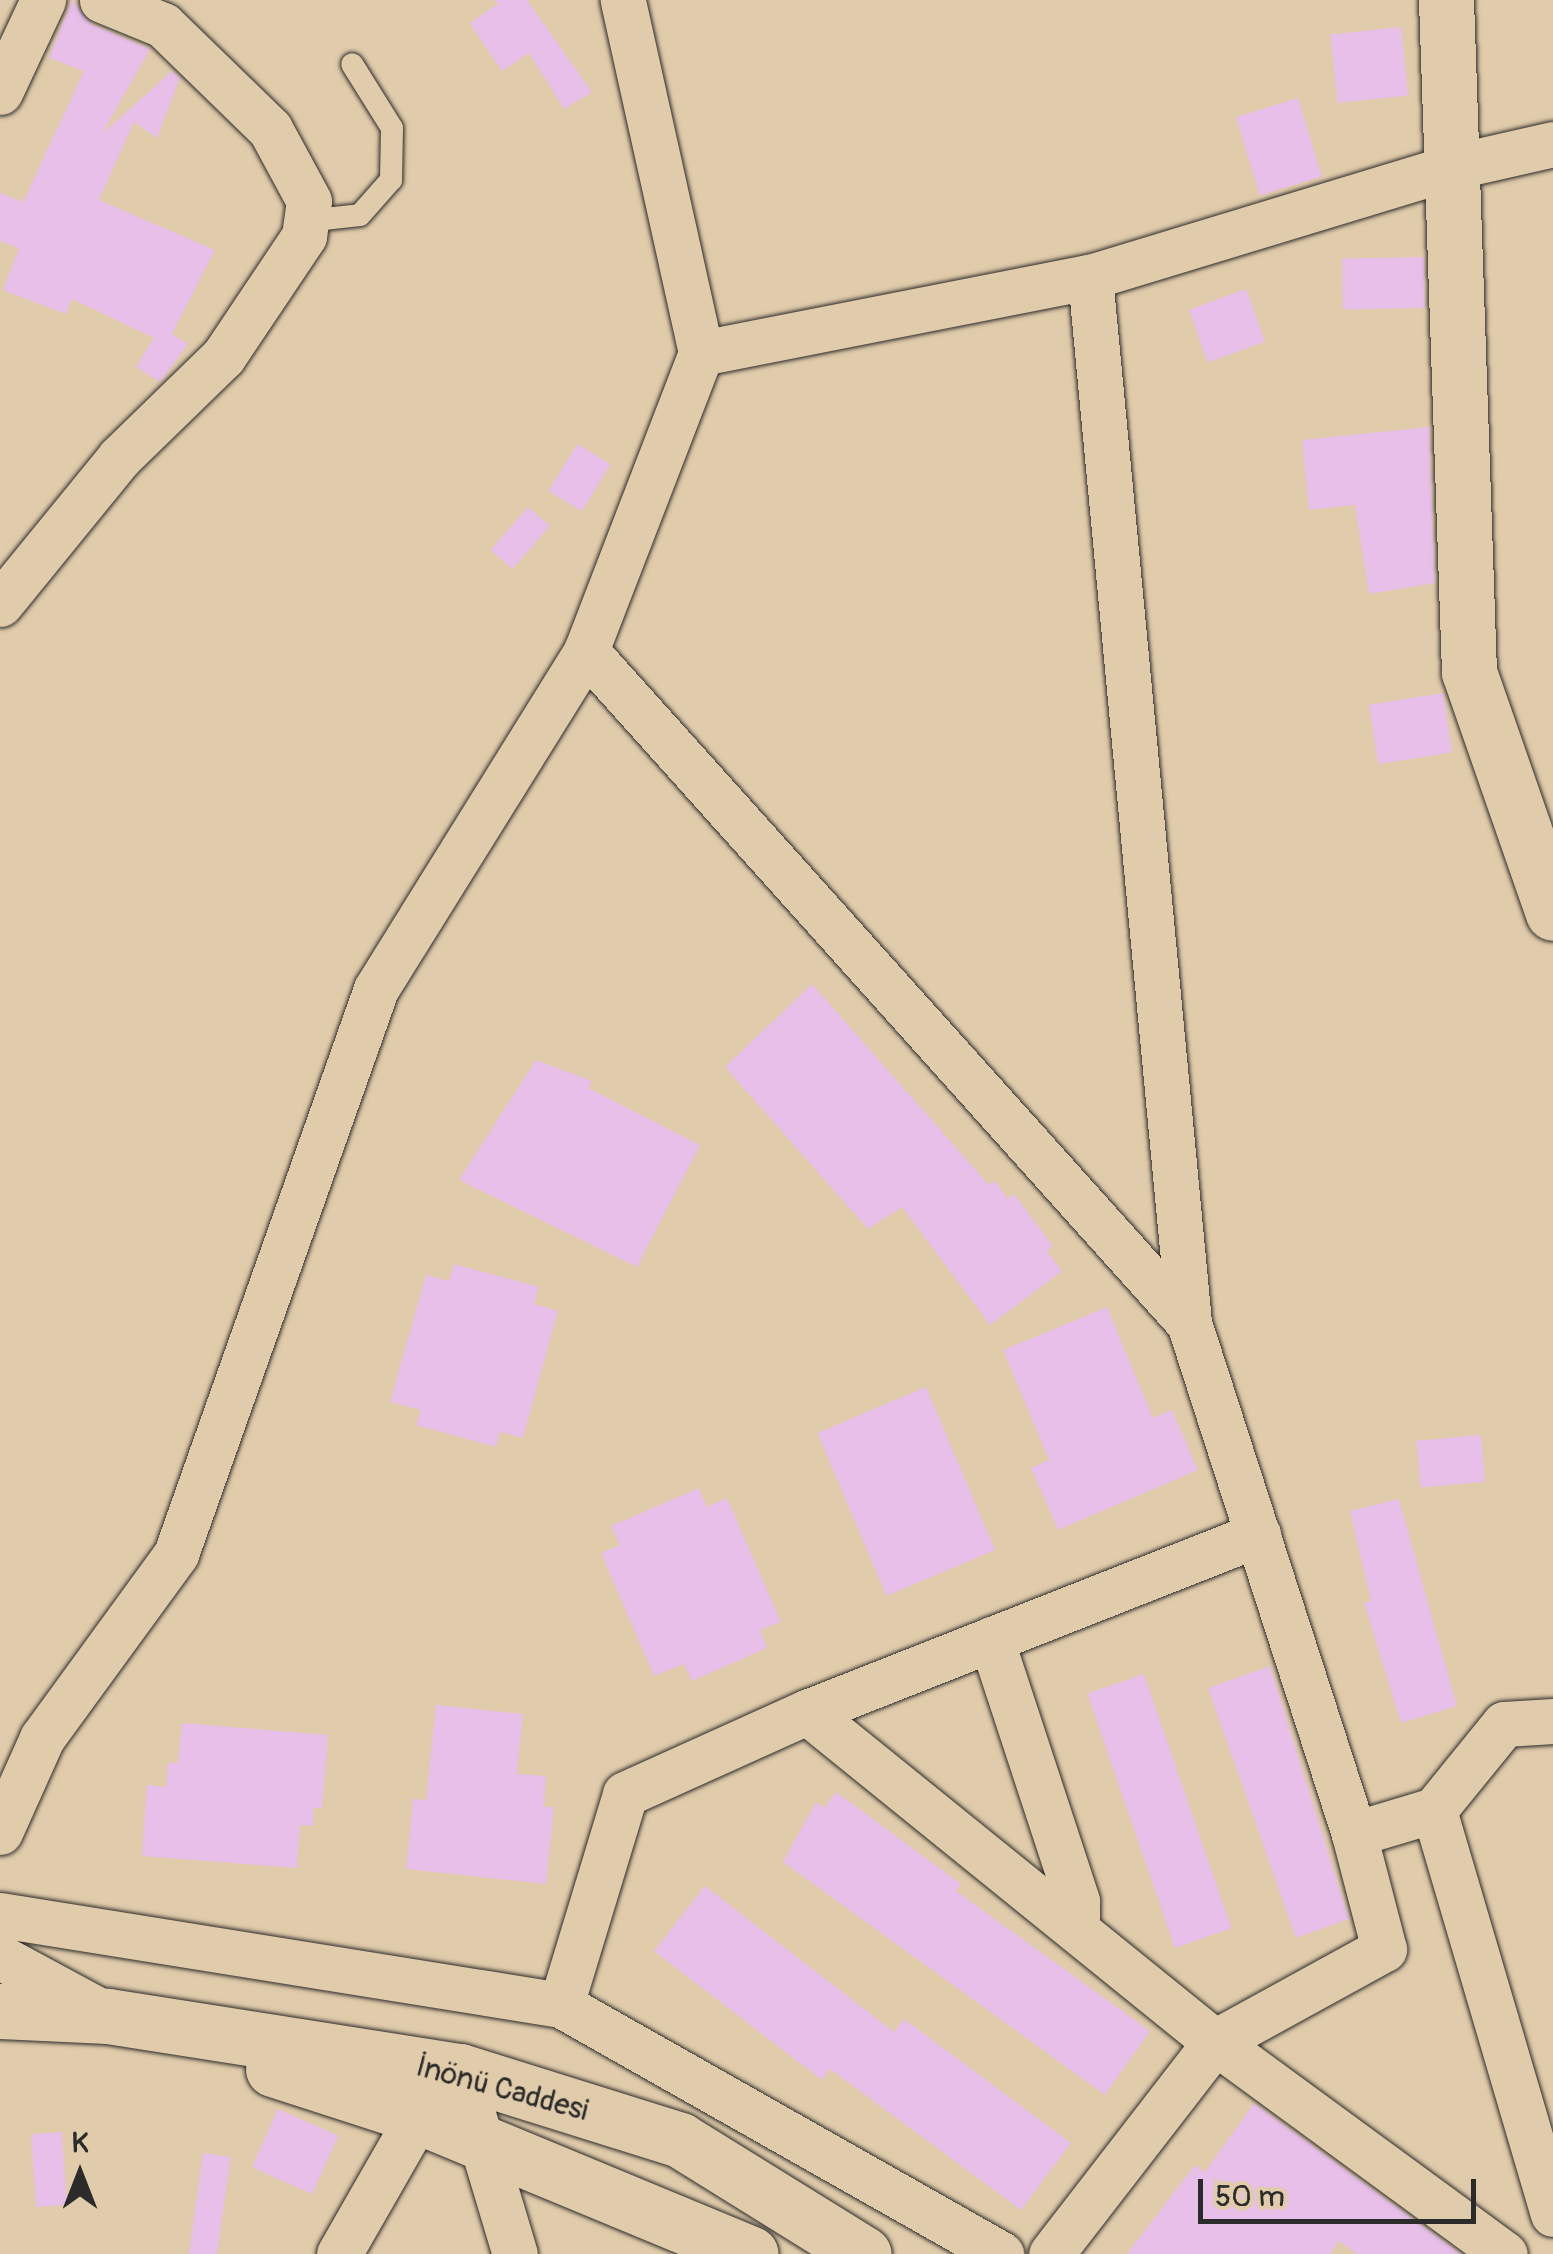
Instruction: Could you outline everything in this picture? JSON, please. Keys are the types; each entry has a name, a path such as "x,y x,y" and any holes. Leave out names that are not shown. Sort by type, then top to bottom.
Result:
{"main road":[{"path":"1446,0 1469,672 1553,913"},
{"name":"İnönü Caddesi","path":"0,2011 108,2016 460,2071 680,2140 864,2254"},
{"name":"İnönü Caddesi","path":"108,2016 418,2116 752,2254"}],"street":[{"path":"0,92 43,0"},
{"path":"0,604 119,458 223,357 284,270 306,222 309,201 270,129 163,25 102,0"},
{"path":"0,1832 42,1738 176,1554 376,989 586,651 701,353 623,0"},
{"path":"701,353 1090,277 1452,167 1553,144"},
{"path":"1051,2254 1215,2042 1384,1949 1354,1834 1190,1323 1090,277"},
{"path":"586,651 1190,1323"},
{"path":"561,2005 624,1794 807,1712 1258,1534"},
{"path":"991,1639 1077,1901 1077,1930"},
{"path":"807,1712 1215,2042 1505,2254"},
{"path":"1354,1834 1434,1810 1504,1724 1553,1721"},
{"path":"1434,1810 1553,2214"},
{"path":"0,1915 561,2005 1001,2254"},
{"path":"0,1958 108,2016"},
{"path":"338,2254 418,2116 460,2071 515,2254"}],"lane":[{"path":"306,222 360,215 391,180 392,128 352,64"}],"building":[{"path":"72,0 91,24 150,49 102,134 172,71 180,78 157,138 134,122 99,200 215,250 172,334 188,344 160,382 136,367 154,338 72,299 66,314 3,290 19,248 0,241 0,193 23,202 84,71 49,58"},
{"path":"495,0 527,0 592,92 564,109 529,53 502,71 470,23 498,4"},
{"path":"1401,27 1408,96 1338,103 1330,34"},
{"path":"1298,98 1322,176 1260,195 1236,117"},
{"path":"1424,257 1425,308 1343,309 1342,258"},
{"path":"1246,289 1265,342 1208,362 1189,310"},
{"path":"1429,427 1435,583 1369,594 1355,505 1309,510 1302,440"},
{"path":"577,444 610,464 582,511 549,491"},
{"path":"528,507 550,526 512,569 491,550"},
{"path":"1443,693 1452,752 1378,764 1369,705"},
{"path":"812,984 989,1185 995,1181 1008,1199 1014,1194 1053,1246 1047,1251 1062,1271 990,1325 902,1207 868,1229 725,1067"},
{"path":"536,1060 592,1081 588,1088 700,1145 637,1267 459,1180"},
{"path":"454,1264 539,1287 534,1304 558,1311 523,1438 500,1432 496,1447 416,1425 421,1410 390,1402 426,1275 449,1281"},
{"path":"1107,1307 1153,1418 1172,1410 1198,1470 1058,1530 1031,1468 1049,1460 1003,1350"},
{"path":"926,1387 995,1550 887,1596 817,1433"},
{"path":"1481,1435 1485,1482 1420,1487 1416,1441"},
{"path":"699,1488 707,1507 727,1498 781,1622 760,1630 767,1648 692,1681 684,1664 654,1676 601,1553 620,1545 611,1526"},
{"path":"1399,1499 1457,1706 1401,1723 1364,1603 1371,1601 1350,1511"},
{"path":"1270,1666 1349,1919 1296,1938 1208,1688"},
{"path":"1144,1674 1232,1928 1175,1948 1087,1694"},
{"path":"436,1705 523,1714 517,1774 546,1776 544,1807 554,1807 546,1884 406,1869 413,1799 426,1800"},
{"path":"182,1723 328,1735 322,1808 314,1808 313,1826 300,1825 297,1868 142,1856 147,1785 166,1787 168,1763 178,1763"},
{"path":"836,1792 961,1884 956,1891 1150,2031 1105,2095 783,1862 816,1802 824,1808"},
{"path":"705,1886 894,2032 904,2019 1071,2143 1021,2210 830,2069 822,2080 654,1951"},
{"path":"1254,2103 1461,2254 1357,2254 1339,2241 1330,2254 1127,2254 1195,2165 1205,2172"},
{"path":"278,2109 338,2136 312,2194 252,2167"},
{"path":"62,2132 67,2205 36,2207 31,2134"},
{"path":"203,2153 231,2157 217,2254 189,2254"}]}
